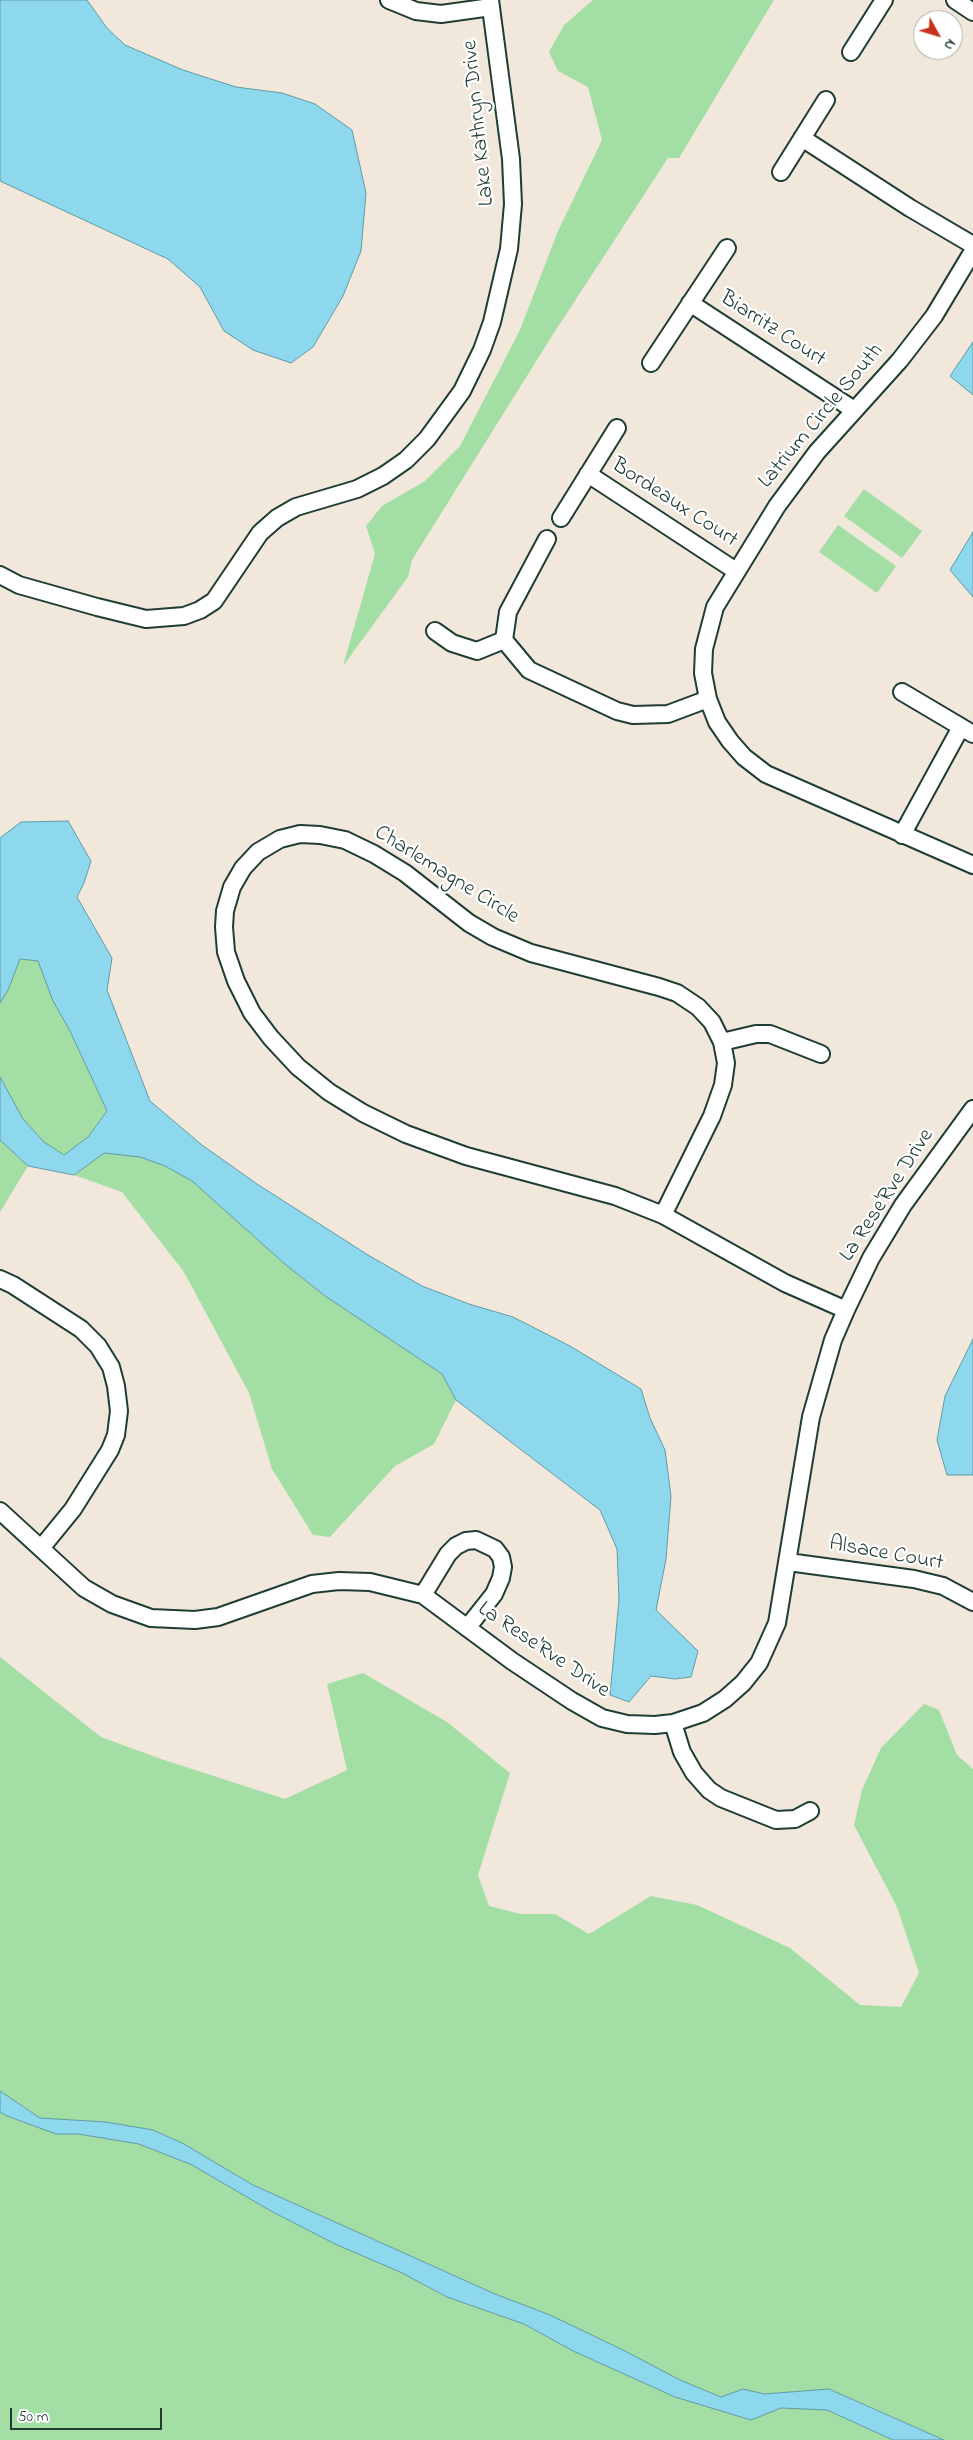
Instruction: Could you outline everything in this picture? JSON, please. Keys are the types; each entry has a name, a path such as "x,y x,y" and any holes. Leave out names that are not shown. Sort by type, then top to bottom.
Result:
{"street":[{"path":"388,0 416,11 441,14 491,3"},
{"path":"851,52 884,0"},
{"path":"955,0 973,12"},
{"name":"Lake Kathryn Drive","path":"0,575 20,585 97,607 146,618 184,616 200,610 214,601 260,533 277,518 296,507 357,488 383,476 406,460 427,439 462,391 482,350 492,322 510,249 513,204 511,159 491,3"},
{"path":"781,172 826,100"},
{"path":"802,138 910,208 973,245"},
{"name":"Biarritz Court","path":"651,363 727,248"},
{"name":"Latrium Circle South","path":"973,251 934,316 900,360 854,410 798,476 736,571 715,607 708,628 704,649 703,673 708,700 717,722 730,742 744,757 766,774 973,865"},
{"name":"Biarritz Court","path":"690,303 854,410"},
{"name":"Bordeaux Court","path":"561,518 617,428"},
{"name":"Bordeaux Court","path":"588,474 736,571"},
{"path":"547,539 508,612 504,640 529,670 617,711 634,715 668,714 708,700"},
{"path":"435,631 452,643 477,651 504,640"},
{"path":"902,692 967,730 902,835"},
{"name":"Charlemagne Circle","path":"663,1216 712,1116 723,1085 726,1063 722,1042 712,1022 698,1007 677,993 531,952 493,936 469,923 405,873 374,854 344,840 320,835 300,834 280,839 258,852 243,868 232,887 225,911 224,927 226,952 236,981 252,1013 271,1038 298,1067 330,1092 363,1113 406,1134 458,1153 606,1193 663,1216 785,1283 846,1310"},
{"path":"722,1042 770,1034 821,1054"},
{"name":"La Rese'Rve Drive","path":"0,1511 42,1547 84,1588 112,1604 163,1620 195,1620 218,1617 297,1588 339,1581 370,1582 423,1595 572,1702 602,1718 626,1724 655,1725 673,1723 703,1713 726,1699 743,1683 759,1663 777,1623 811,1417 833,1340 846,1310 871,1258 903,1205 972,1110"},
{"path":"0,1279 13,1285 81,1329 98,1346 110,1367 116,1386 119,1411 116,1435 110,1450 73,1509 42,1547"},
{"path":"423,1595 448,1554 456,1546 466,1540 476,1540 495,1549 501,1557 502,1578 494,1594 467,1628"},
{"name":"Alsace Court","path":"788,1562 914,1579 943,1586 973,1602"},
{"path":"673,1723 682,1752 694,1773 708,1790 721,1798 776,1820 795,1819 810,1812"}],"green space":[{"path":"593,0 774,0 679,158 668,158 550,339 412,560 408,577 343,666 375,554 366,526 382,506 425,481 460,446 520,330 558,231 602,140 588,87 558,71 549,52 564,25"},
{"path":"864,489 922,531 902,558 844,516"},
{"path":"838,525 896,566 877,593 819,552"},
{"path":"20,959 38,961 53,1001 70,1031 107,1111 88,1137 64,1155 44,1142 23,1119 0,1077 0,1003 8,990"},
{"path":"0,1140 28,1166 0,1212"},
{"path":"104,1153 140,1157 165,1166 192,1181 286,1265 325,1296 442,1374 456,1400 434,1444 395,1466 330,1537 313,1535 272,1469 249,1393 184,1272 122,1192 74,1175"},
{"path":"0,1657 101,1737 161,1759 285,1799 347,1770 327,1684 363,1673 447,1722 510,1773 478,1875 489,1906 521,1914 555,1914 589,1934 651,1896 697,1905 790,1948 860,2005 901,2007 919,1973 897,1907 854,1825 862,1790 881,1748 924,1704 939,1710 957,1755 973,1769 973,2440 944,2440 830,2389 764,2394 743,2389 722,2397 680,2380 550,2315 495,2294 253,2185 184,2144 153,2130 106,2122 40,2118 0,2091"},
{"path":"0,2112 56,2134 78,2134 139,2144 192,2165 271,2211 335,2244 400,2272 447,2297 524,2324 573,2351 675,2397 751,2420 781,2408 827,2410 893,2440 0,2440"}],"water":[{"path":"0,0 87,0 107,28 125,45 183,70 236,87 282,93 315,104 352,130 366,193 361,251 343,296 313,347 291,363 253,350 224,331 200,287 168,259 0,181"},
{"path":"973,342 973,395 950,376"},
{"path":"973,532 973,597 950,570"},
{"path":"68,821 91,861 77,897 112,958 107,990 150,1101 202,1145 257,1184 368,1255 422,1286 469,1304 513,1317 570,1346 641,1389 650,1418 665,1450 671,1496 666,1559 656,1610 698,1651 691,1677 675,1679 651,1676 629,1702 610,1695 619,1600 617,1549 600,1510 456,1400 442,1374 325,1296 286,1265 192,1181 165,1166 140,1157 104,1153 74,1175 28,1166 0,1140 0,1077 23,1119 44,1142 64,1155 88,1137 107,1111 70,1031 53,1001 38,961 20,959 8,990 0,1003 0,838 21,822"},
{"path":"973,1339 973,1475 947,1475 937,1440 945,1396"},
{"path":"0,2091 40,2118 106,2122 153,2130 184,2144 253,2185 495,2294 550,2315 680,2380 721,2397 743,2389 764,2394 829,2389 944,2440 893,2440 827,2410 781,2408 751,2420 675,2397 573,2351 524,2324 447,2297 400,2272 335,2244 271,2211 192,2165 139,2144 78,2134 56,2134 7,2116 0,2112"}]}
